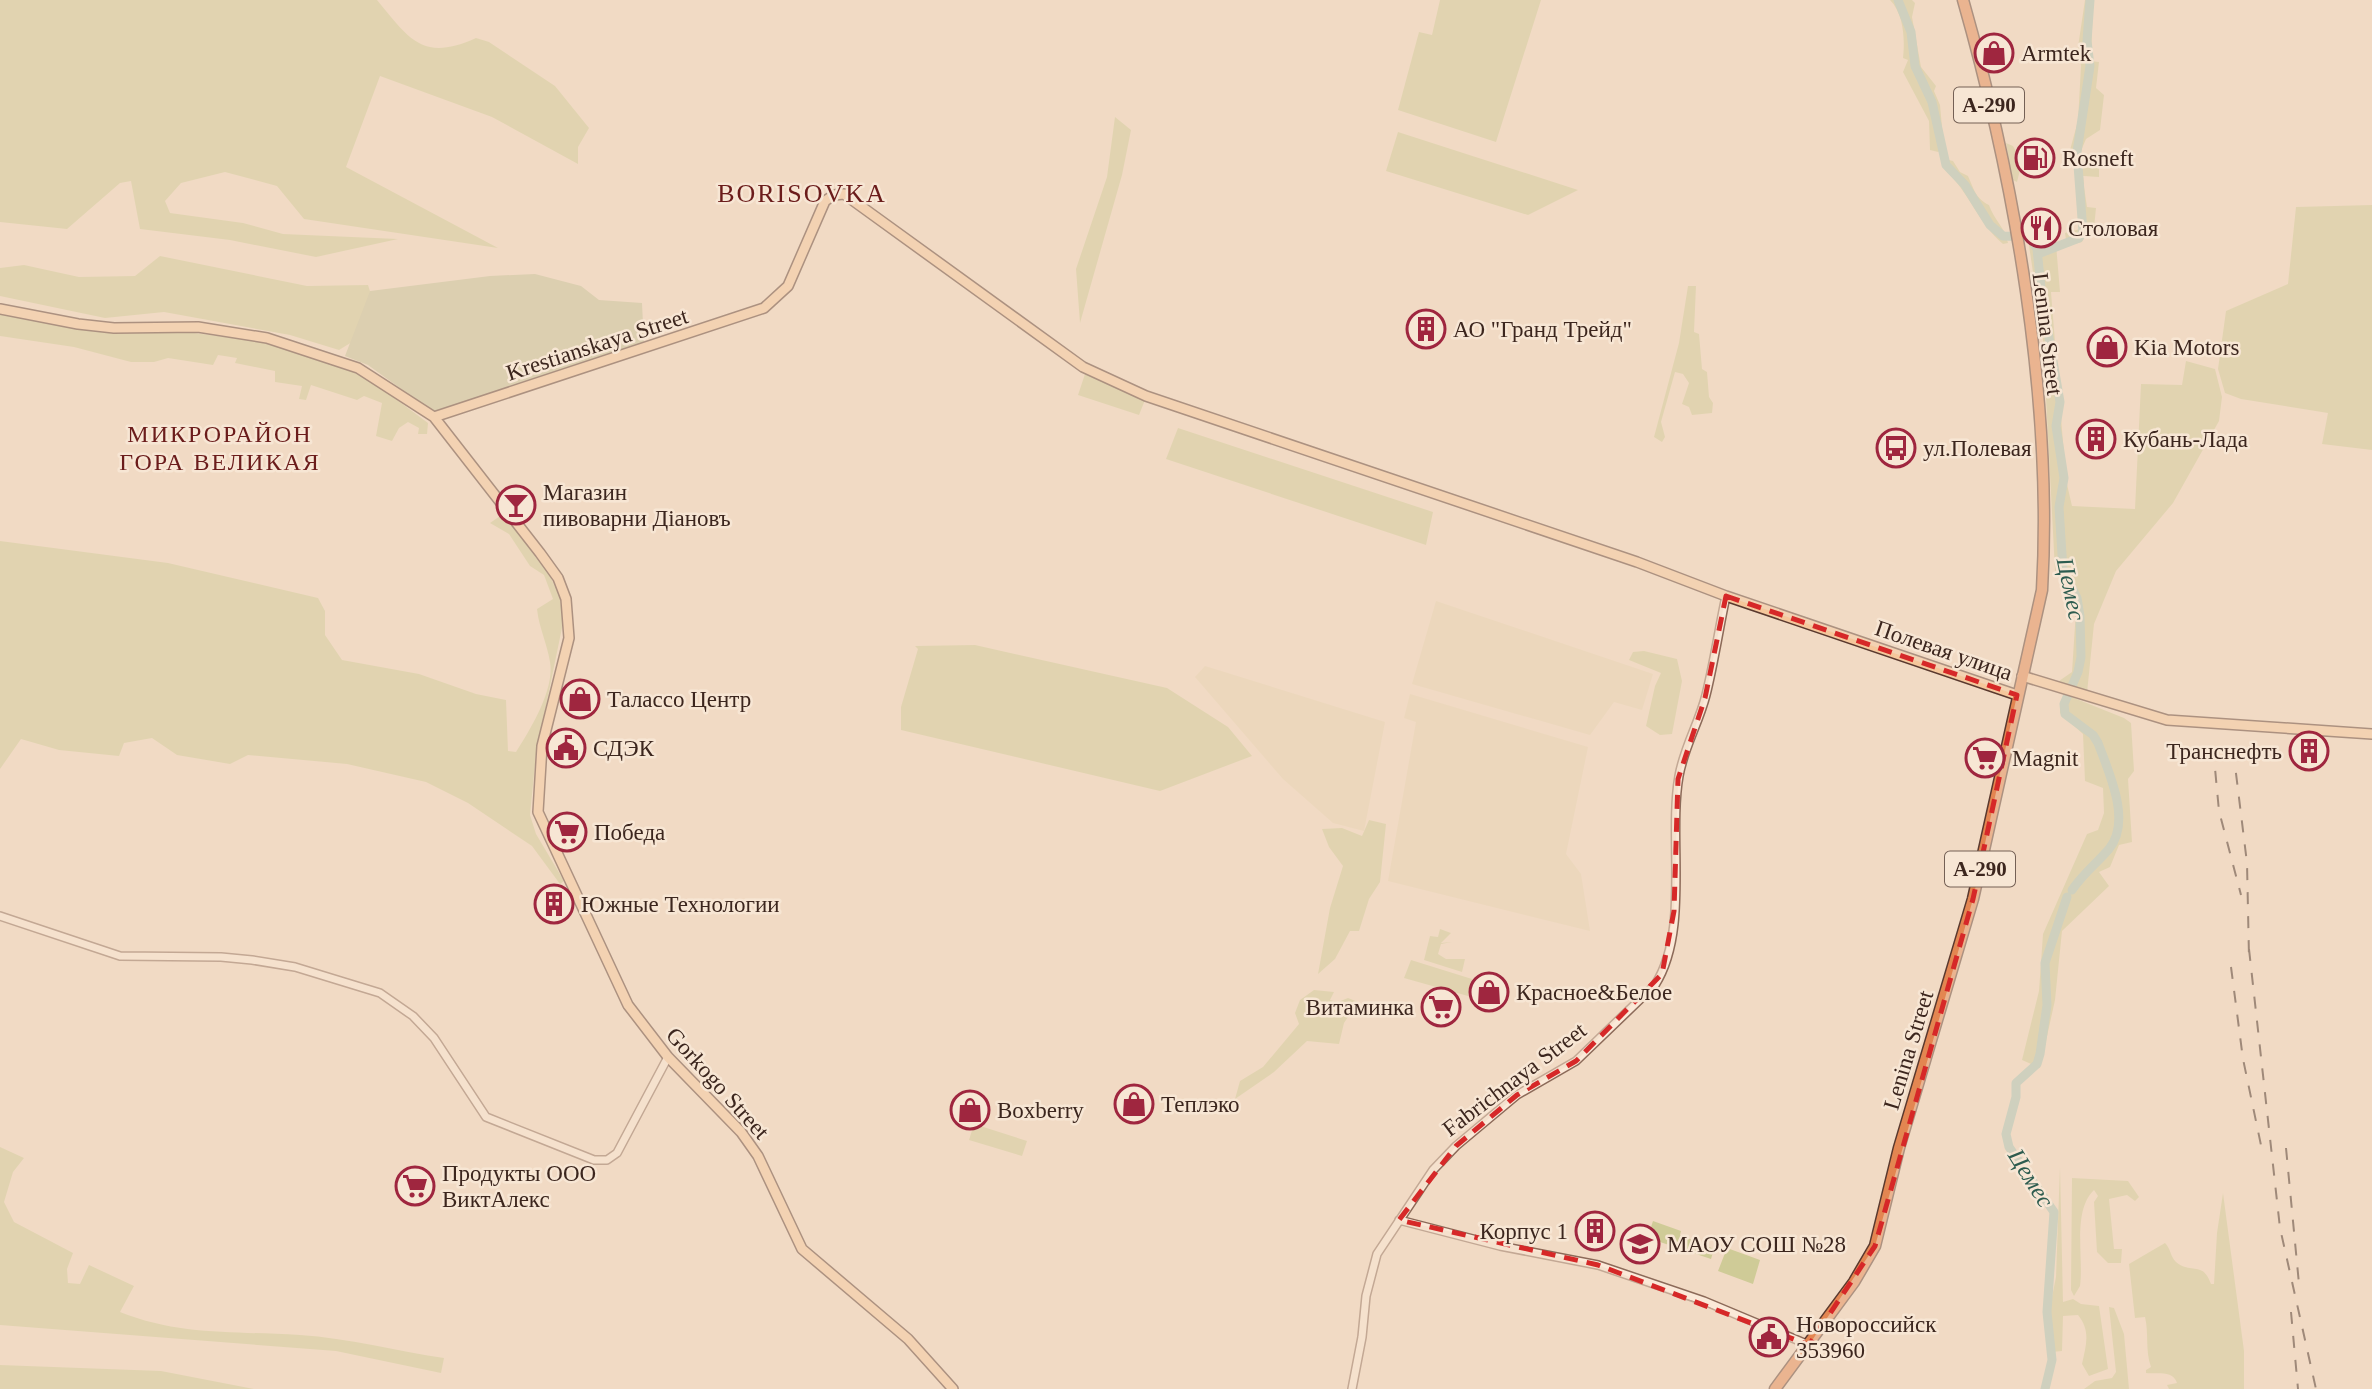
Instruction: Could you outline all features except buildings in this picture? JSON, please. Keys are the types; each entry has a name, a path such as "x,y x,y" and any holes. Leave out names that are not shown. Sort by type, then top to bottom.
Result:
{"highway":[{"name":"Lenina Street","path":"1775,1389 1854,1282 1875,1246 1899,1148 1971,909 2042,590 2045,537 2037,390 2015,230 1976,46 1963,0"}],"main road":[{"name":"Полевая улица","path":"770,303 788,286 825,201 834,195 844,194 1083,367 1146,397 1637,562 1726,596 2017,695"},
{"name":"Krestianskaya Street","path":"434,417 656,346 770,303"},
{"path":"0,309 114,328 164,325 198,327 267,338 358,368 434,417"},
{"name":"Gorkogo Street","path":"434,417 558,578 569,617 569,638 541,747 538,796 542,826 628,1005 668,1057 741,1132 758,1156 802,1249 920,1349 953,1389"},
{"path":"2022,676 2134,712 2187,723 2372,734"}],"street":[{"name":"Fabrichnaya Street","path":"1352,1389 1377,1254 1440,1160 1517,1095 1576,1061 1655,985 1662,974 1674,911 1678,779 1683,755 1705,698 1726,596"},
{"path":"0,916 120,956 221,957 295,967 380,993 428,1030 452,1062 480,1110 492,1121 594,1160 607,1160 617,1153 668,1057"},
{"path":"1399,1220 1500,1246 1598,1265 1716,1306 1808,1345"}],"highlighted area":[{"path":"1726,596 2017,695 1973,899 1875,1246 1809,1345 1598,1265 1399,1220 1456,1146 1517,1095 1576,1061 1662,974 1674,911 1678,779 1705,698"}],"shaded area":[{"path":"0,0 377,0 399,26 419,43 443,48 476,38 489,42 555,86 589,128 578,147 578,164 492,117 380,76 346,167 498,248 304,219 277,186 225,172 181,183 165,201 170,213 243,223 283,234 398,239 316,257 230,240 140,229 131,181 120,183 67,229 0,222"},
{"path":"1440,0 1541,0 1496,142 1398,110 1419,32 1432,35"},
{"path":"1890,0 1912,0 1915,3 1912,17 1921,67 1936,86 1934,91 1940,105 1944,149 1938,152 1930,150 1929,121 1903,72 1908,60 1903,58 1903,28 1898,12"},
{"path":"2085,0 2093,0 2091,61 2099,62 2096,88 2104,95 2100,130 2086,139 2080,153 2074,155 2070,150 2078,121 2081,66 2078,47"},
{"path":"1115,117 1131,130 1122,175 1080,323 1076,269 1107,177"},
{"path":"1398,132 1578,190 1528,215 1386,171"},
{"path":"2006,143 2013,146 2022,162 2017,182 2013,180"},
{"path":"1945,159 1953,161 1960,172 1968,176 1978,196 1989,205 2008,243 2003,244 1987,227 1946,171"},
{"path":"2075,159 2081,159 2082,167 2099,168 2099,177 2083,176 2084,184 2075,184"},
{"path":"2076,187 2084,187 2087,207 2096,208 2094,228 2088,228 2082,242 2067,246 2065,233 2080,229"},
{"path":"2372,205 2372,450 2322,444 2328,413 2241,399 2225,393 2218,369 2226,311 2288,284 2296,207"},
{"path":"2027,232 2033,234 2040,245 2056,244 2060,292 2051,292 2066,480 2072,506 2135,509 2141,384 2182,385 2186,361 2215,369 2222,397 2219,421 2173,503 2116,571 2094,624 2087,693 2059,681 2072,672 2076,610 2055,571 2043,340"},
{"path":"160,256 307,286 368,285 376,310 370,331 339,350 290,335 164,312 105,318 0,296 0,268 24,265 79,277 135,276"},
{"path":"535,274 581,286 599,300 642,303 644,345 433,412 368,365 345,356 370,291 490,276"},
{"path":"1688,286 1696,286 1694,332 1699,334 1702,369 1707,372 1709,397 1713,403 1712,413 1692,415 1689,407 1682,404 1689,383 1683,374 1675,372 1661,422 1665,437 1662,442 1654,437 1679,343"},
{"path":"0,312 113,333 171,330 286,345 365,376 428,423 427,434 418,434 419,428 408,422 399,428 392,441 376,436 382,403 364,396 357,400 311,385 306,400 299,399 302,386 275,382 275,371 235,363 237,358 218,355 213,365 168,358 154,362 131,362 74,347 0,336"},
{"path":"1085,374 1145,400 1139,415 1078,395"},
{"path":"1178,428 1433,512 1426,545 1166,459"},
{"path":"503,514 550,576 560,598 563,623 536,754 530,815 536,834 564,881 560,884 532,846 468,803 426,782 347,764 248,755 230,764 177,755 152,738 124,743 119,756 59,750 21,739 0,769 0,541 168,563 318,598 325,611 325,635 342,660 419,674 476,694 506,700 508,751 516,752 540,709 549,684 550,662 537,609 553,599 544,575 530,566 509,534 490,523"},
{"path":"1436,601 1653,674 1642,710 1614,702 1590,735 1412,684"},
{"path":"975,645 1167,688 1228,727 1252,756 1160,791 901,730 901,707 918,649 915,646"},
{"path":"1644,651 1677,659 1682,681 1672,734 1660,735 1646,726 1655,686 1661,673 1629,660 1633,652"},
{"path":"1205,666 1385,722 1364,831 1333,823 1283,779 1195,677"},
{"path":"1410,694 1588,747 1566,854 1581,874 1590,931 1388,881 1416,722 1404,718"},
{"path":"2064,694 2131,723 2134,771 2128,779 2132,842 2119,845 2110,867 2099,872 2109,886 2062,931 2055,1000 2040,1068 2022,1060 2039,991 2043,934 2087,834 2098,830 2104,813 2103,788 2085,781 2083,734 2060,713"},
{"path":"1369,820 1386,824 1380,882 1369,899 1359,931 1350,931 1335,959 1318,974 1330,908 1343,866 1329,847 1322,829 1342,828 1362,836"},
{"path":"1440,929 1451,933 1441,943 1452,942 1441,944 1438,954 1446,959 1465,959 1462,972 1424,960 1430,936 1438,937"},
{"path":"1411,960 1472,979 1468,996 1404,978"},
{"path":"1314,990 1334,992 1330,1000 1338,1002 1348,998 1358,1002 1344,1023 1339,1044 1307,1041 1274,1072 1235,1099 1240,1081 1263,1067 1299,1024 1295,1013 1300,1000"},
{"path":"974,1124 1027,1141 1022,1156 969,1140"},
{"path":"0,1147 24,1158 13,1172 4,1202 14,1222 73,1253 67,1269 68,1283 80,1284 89,1265 134,1286 120,1312 142,1320 186,1329 318,1337 444,1358 441,1373 336,1351 0,1325"},
{"path":"2060,1167 2063,1302 2073,1299 2081,1304 2099,1306 2108,1369 2089,1376 2082,1364 2086,1344 2085,1327 2078,1315 2063,1316 2062,1351 2052,1352 2049,1312 2056,1277"},
{"path":"2072,1178 2128,1181 2139,1197 2135,1201 2127,1195 2109,1199 2114,1249 2122,1249 2121,1263 2108,1263 2097,1252 2094,1202 2098,1196 2094,1190 2087,1199 2081,1222 2080,1286 2074,1296 2071,1290"},
{"path":"2223,1193 2244,1351 2244,1389 2169,1389 2167,1385 2177,1383 2172,1376 2146,1373 2151,1367 2146,1323 2145,1317 2135,1318 2129,1264 2165,1243 2176,1262 2204,1272 2211,1284 2214,1284"},
{"path":"1653,1221 1681,1231 1680,1235 1714,1249 1711,1259 1642,1236 1645,1225 1651,1227"},
{"path":"1727,1248 1760,1260 1753,1284 1718,1271"},
{"path":"2109,1307 2114,1308 2124,1334 2129,1389 2084,1389 2095,1381 2112,1378 2116,1372"},
{"path":"0,1365 161,1371 254,1389 0,1389"}],"waterway":[{"name":"Цемес","path":"1898,0 1911,32 1915,66 1932,102 1946,165 1965,185 1990,225 2003,236 2030,237 2037,249 2042,297 2060,402 2056,426 2064,478 2059,507 2063,570 2077,598 2080,616 2081,657 2078,672 2064,704 2065,714 2093,735 2098,743 2119,811 2116,838 2072,890"},
{"name":"Цемес","path":"2038,254 2079,238 2083,232 2077,152 2090,66 2087,41 2090,0"},
{"name":"Цемес","path":"2045,1389 2052,1360 2047,1312 2054,1212 2009,1147 2006,1134 2016,1097 2016,1083 2037,1064 2040,1054 2047,1005 2045,963 2067,897"}],"railway":[{"path":"2213,747 2219,811 2241,895"},
{"path":"2233,749 2247,863 2249,957"},
{"path":"2249,949 2280,1228 2316,1389"},
{"path":"2231,967 2243,1059 2262,1150"},
{"path":"2286,1148 2299,1284"},
{"path":"2291,1312 2298,1389"}],"place":[{"name":"Armtek","path":"1994,53"},
{"name":"Rosneft","path":"2035,158"},
{"name":"Столовая","path":"2041,228"},
{"name":"АО \"Гранд Трейд\"","path":"1426,329"},
{"name":"Kia Motors","path":"2107,347"},
{"name":"Кубань-Лада","path":"2096,439"},
{"name":"ул.Полевая","path":"1896,448"},
{"name":"Магазин пивоварни Дiановъ","path":"516,505"},
{"name":"Талассо Центр","path":"580,699"},
{"name":"СДЭК","path":"566,748"},
{"name":"Транснефть","path":"2309,751"},
{"name":"Magnit","path":"1985,758"},
{"name":"Победа","path":"567,832"},
{"name":"Южные Технологии","path":"554,904"},
{"name":"Красное&Белое","path":"1489,992"},
{"name":"Витаминка","path":"1441,1007"},
{"name":"Теплэко","path":"1134,1104"},
{"name":"Boxberry","path":"970,1110"},
{"name":"Продукты ООО ВиктАлекс","path":"415,1186"},
{"name":"Корпус 1","path":"1595,1231"},
{"name":"МАОУ СОШ №28","path":"1640,1244"},
{"name":"Новороссийск 353960","path":"1769,1337"}],"district":[{"name":"BORISOVKA","path":"802,193"},
{"name":"МИКРОРАЙОН ГОРА ВЕЛИКАЯ","path":"220,448"}]}
